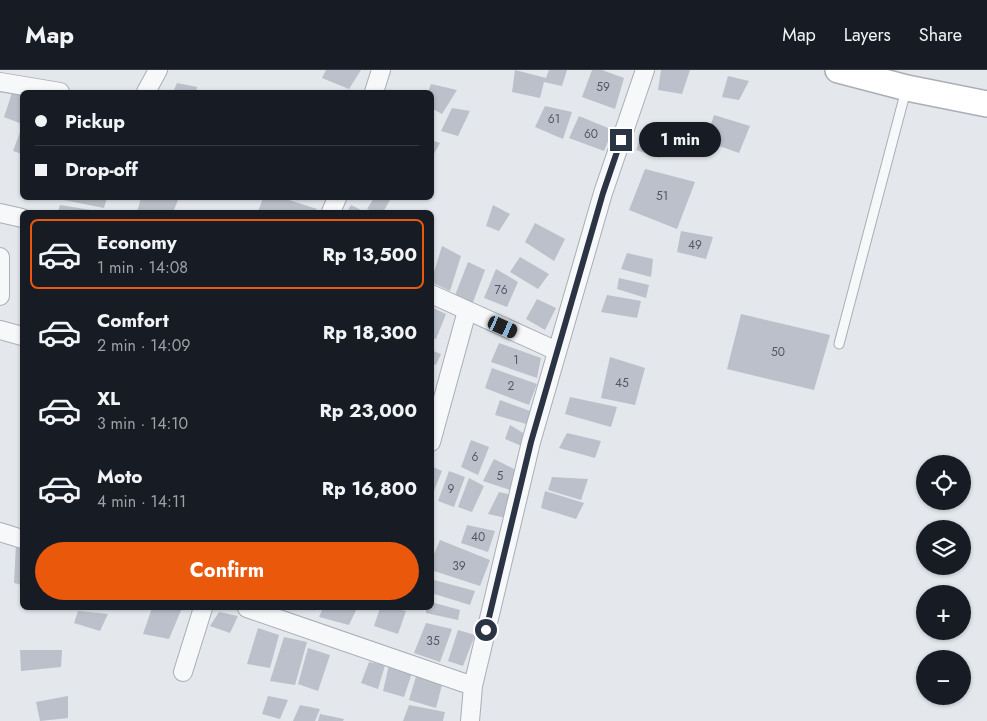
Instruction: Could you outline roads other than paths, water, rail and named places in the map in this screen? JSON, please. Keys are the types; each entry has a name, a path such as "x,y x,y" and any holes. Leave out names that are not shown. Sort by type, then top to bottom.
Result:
{"street":[{"path":"147,90 158,70"},
{"path":"375,90 381,70"},
{"path":"470,721 473,686 531,442 603,193 645,70"},
{"path":"838,70 906,88 987,104"},
{"path":"0,82 48,90"},
{"path":"0,213 20,218"},
{"path":"0,256 0,296"},
{"path":"434,295 557,351"},
{"path":"434,431 468,311"},
{"path":"0,330 20,335"},
{"path":"0,532 20,538"},
{"path":"183,672 202,610"},
{"path":"254,610 473,686"}],"lane":[{"path":"838,344 906,88"}]}
